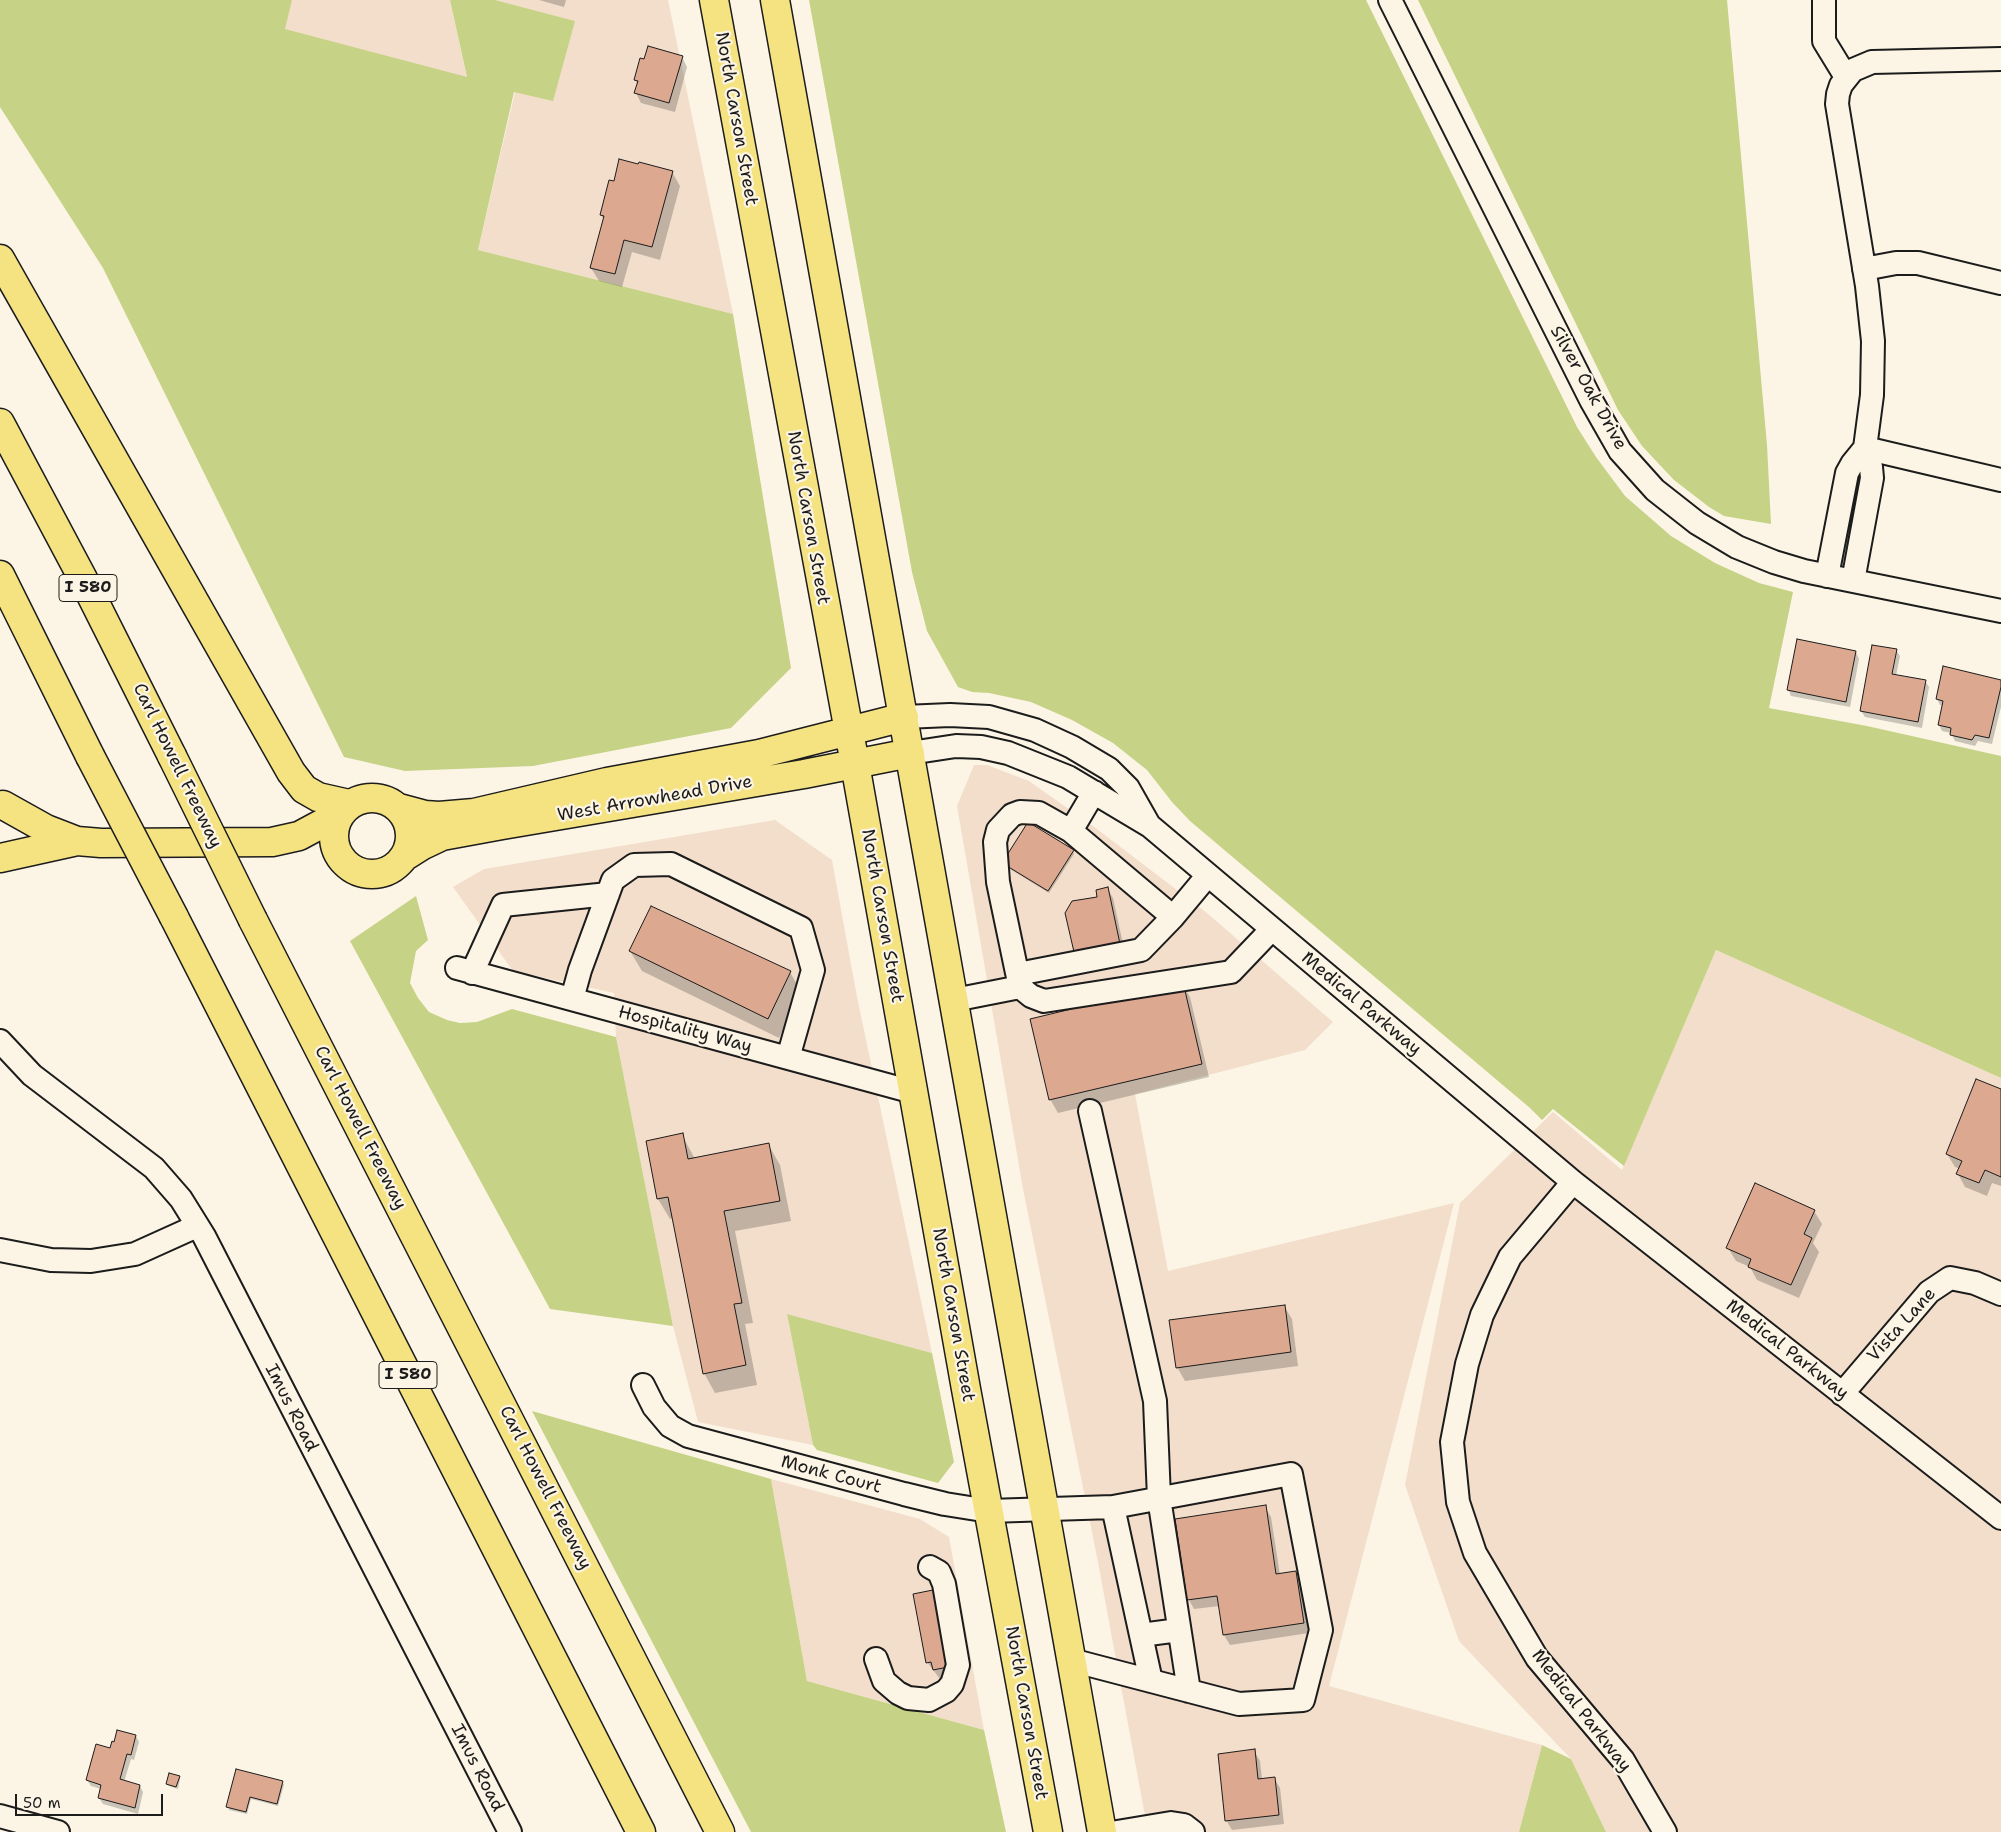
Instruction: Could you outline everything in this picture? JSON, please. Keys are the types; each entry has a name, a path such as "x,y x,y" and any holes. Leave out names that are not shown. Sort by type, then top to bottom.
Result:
{"main road":[{"name":"North Carson Street","path":"714,0 855,764 1048,1832"},
{"path":"775,0 1102,1832"},
{"path":"0,259 291,772 304,789 344,809"},
{"name":"Carl Howell Freeway","path":"0,423 82,577 253,920 720,1832"},
{"name":"I 580","path":"0,575 90,756 642,1832"},
{"name":"West Arrowhead Drive","path":"399,808 425,815 439,816 474,812 607,782 759,754 904,717"},
{"name":"West Arrowhead Drive","path":"404,857 442,836 910,753"},
{"path":"0,857 77,841 170,844 272,842 299,836 363,798 371,797 384,799 399,808 409,826 410,840 404,857 390,870 377,874 356,871 344,862 272,842"},
{"path":"2,804 39,825 77,841"},
{"path":"0,857 9,843 11,834 10,818 2,804"},
{"path":"344,809 333,832 336,849 344,862"}],"street":[{"name":"Silver Oak Drive","path":"1390,0 1590,400 1620,451 1655,490 1697,523 1737,547 1774,562 1827,576 2001,611"},
{"path":"1824,0 1824,41 1846,77"},
{"path":"1827,576 1847,473 1865,448 1873,368 1871,314 1837,104 1841,85 1846,77 1862,65 1872,62 2001,59"},
{"path":"1864,269 1918,263 2001,282"},
{"path":"1865,448 2001,480"},
{"path":"1853,581 1872,478 1869,457 1865,448"},
{"name":"Medical Parkway","path":"904,717 950,715 989,717 1035,730 1072,747 1109,769 1128,788 1150,826"},
{"name":"Medical Parkway","path":"910,753 956,746 990,749 1008,753 1068,777 1150,826 1572,1182 1842,1394 1999,1514"},
{"path":"1071,831 1094,792"},
{"path":"1173,917 1071,831 1039,813 1020,812 1012,816 998,830 995,842 998,882 1019,980 1031,996 1044,1001 1231,972 1272,929"},
{"path":"572,1000 580,970 613,880 634,865 671,864 800,928 813,970 788,1058"},
{"path":"954,1000 1019,980 1141,950 1173,917 1208,875"},
{"name":"Hospitality Way","path":"608,894 503,904 465,971 913,1092"},
{"name":"Imus Road","path":"0,1041 32,1075 154,1168 181,1199 197,1226 510,1832"},
{"path":"1071,1660 1189,1691 1159,1498 1155,1401 1090,1111"},
{"name":"Medical Parkway","path":"1572,1182 1510,1258 1482,1315 1467,1364 1452,1442 1458,1502 1475,1553 1537,1658 1623,1760 1665,1832"},
{"path":"0,1250 51,1260 91,1261 135,1254 197,1226"},
{"name":"Vista Lane","path":"1842,1394 1928,1292 1950,1278 1975,1283 2001,1294"},
{"name":"Monk Court","path":"643,1385 654,1406 670,1426 688,1436 904,1494 945,1504 989,1511 1113,1507 1291,1474 1321,1630 1303,1700 1239,1704 1189,1691"},
{"path":"1113,1507 1151,1680"},
{"path":"876,1659 884,1681 898,1693 908,1698 929,1700 946,1691 952,1684 958,1665 944,1584 939,1572 930,1567"},
{"path":"1141,1635 1179,1630"},
{"path":"0,1816 58,1832"},
{"path":"1117,1832 1171,1823 1184,1825 1193,1832"}],"shaded area":[{"path":"292,0 450,0 467,78 284,29"},
{"path":"495,0 668,0 733,314 478,250 515,92 574,21"},
{"path":"974,765 987,765 1029,781 1097,829 1207,913 1333,1022 1305,1050 1135,1094 1168,1271 1454,1203 1329,1686 1542,1745 1519,1832 1148,1832 1097,1557 1023,1189 957,806"},
{"path":"775,820 832,860 857,997 932,1353 787,1314 813,1445 698,1422 673,1326 616,1037 614,993 513,971 453,887 484,869"},
{"path":"1716,950 2001,1078 2001,1832 1606,1832 1571,1759 1459,1641 1405,1485 1460,1203 1553,1112 1622,1170"},
{"path":"771,1479 920,1519 949,1537 984,1730 807,1681"}],"green space":[{"path":"0,0 292,0 285,29 467,77 450,0 495,0 575,21 553,101 514,92 478,250 733,314 791,668 731,728 533,766 405,771 344,757 103,268 0,107"},
{"path":"809,0 1366,0 1577,427 1596,457 1625,496 1671,536 1715,563 1759,583 1793,592 1769,708 1867,726 2001,756 2001,1078 1716,950 1624,1166 1553,1109 1542,1120 1190,821 1172,802 1147,770 1113,743 1072,720 1031,702 989,693 972,692 958,687 927,631 912,572"},
{"path":"1418,0 1727,0 1767,445 1771,524 1724,516 1709,507 1674,480 1642,446 1618,410"},
{"path":"416,896 428,940 416,951 410,983 418,998 429,1012 447,1020 460,1023 477,1022 512,1009 616,1037 673,1326 550,1309 350,941"},
{"path":"787,1314 932,1353 954,1462 938,1483 817,1450 813,1445"},
{"path":"532,1411 771,1479 807,1681 984,1730 1006,1832 751,1832"},
{"path":"1542,1745 1571,1759 1606,1832 1519,1832"}],"building":[{"path":"648,46 683,56 669,103 634,93 638,81 634,80 640,58 644,59"},
{"path":"619,159 673,171 652,247 624,240 615,274 590,268 604,216 600,215 609,180 614,181"},
{"path":"1797,639 1856,651 1846,702 1787,690"},
{"path":"1872,645 1897,649 1892,674 1926,680 1918,722 1860,711"},
{"path":"1943,666 2001,680 1989,738 1975,735 1972,740 1950,735 1951,728 1938,725 1943,701 1936,699"},
{"path":"1028,822 1074,850 1048,891 1002,863"},
{"path":"1108,887 1120,944 1074,952 1065,913 1072,901 1097,897 1096,890"},
{"path":"651,906 791,971 768,1019 629,951"},
{"path":"1183,982 1202,1064 1049,1100 1030,1019"},
{"path":"1976,1079 2001,1089 2001,1177 1985,1170 1979,1183 1956,1174 1962,1161 1946,1154"},
{"path":"683,1133 688,1159 769,1143 780,1201 724,1211 742,1303 734,1304 746,1365 703,1374 668,1197 657,1199 646,1141"},
{"path":"1755,1183 1815,1210 1804,1234 1812,1238 1791,1285 1748,1267 1751,1259 1726,1248"},
{"path":"1285,1305 1291,1352 1176,1368 1169,1320"},
{"path":"1266,1505 1276,1574 1296,1571 1304,1623 1223,1635 1217,1596 1187,1600 1175,1519"},
{"path":"938,1589 948,1667 933,1670 931,1662 926,1663 913,1594"},
{"path":"117,1730 136,1735 131,1755 127,1754 120,1779 140,1785 135,1808 98,1798 101,1785 86,1780 96,1744 110,1748 112,1741 114,1742"},
{"path":"1255,1749 1258,1779 1275,1777 1279,1815 1225,1821 1218,1754"},
{"path":"236,1769 283,1781 277,1804 250,1797 246,1812 226,1807"},
{"path":"169,1773 180,1776 176,1787 166,1784"}]}
